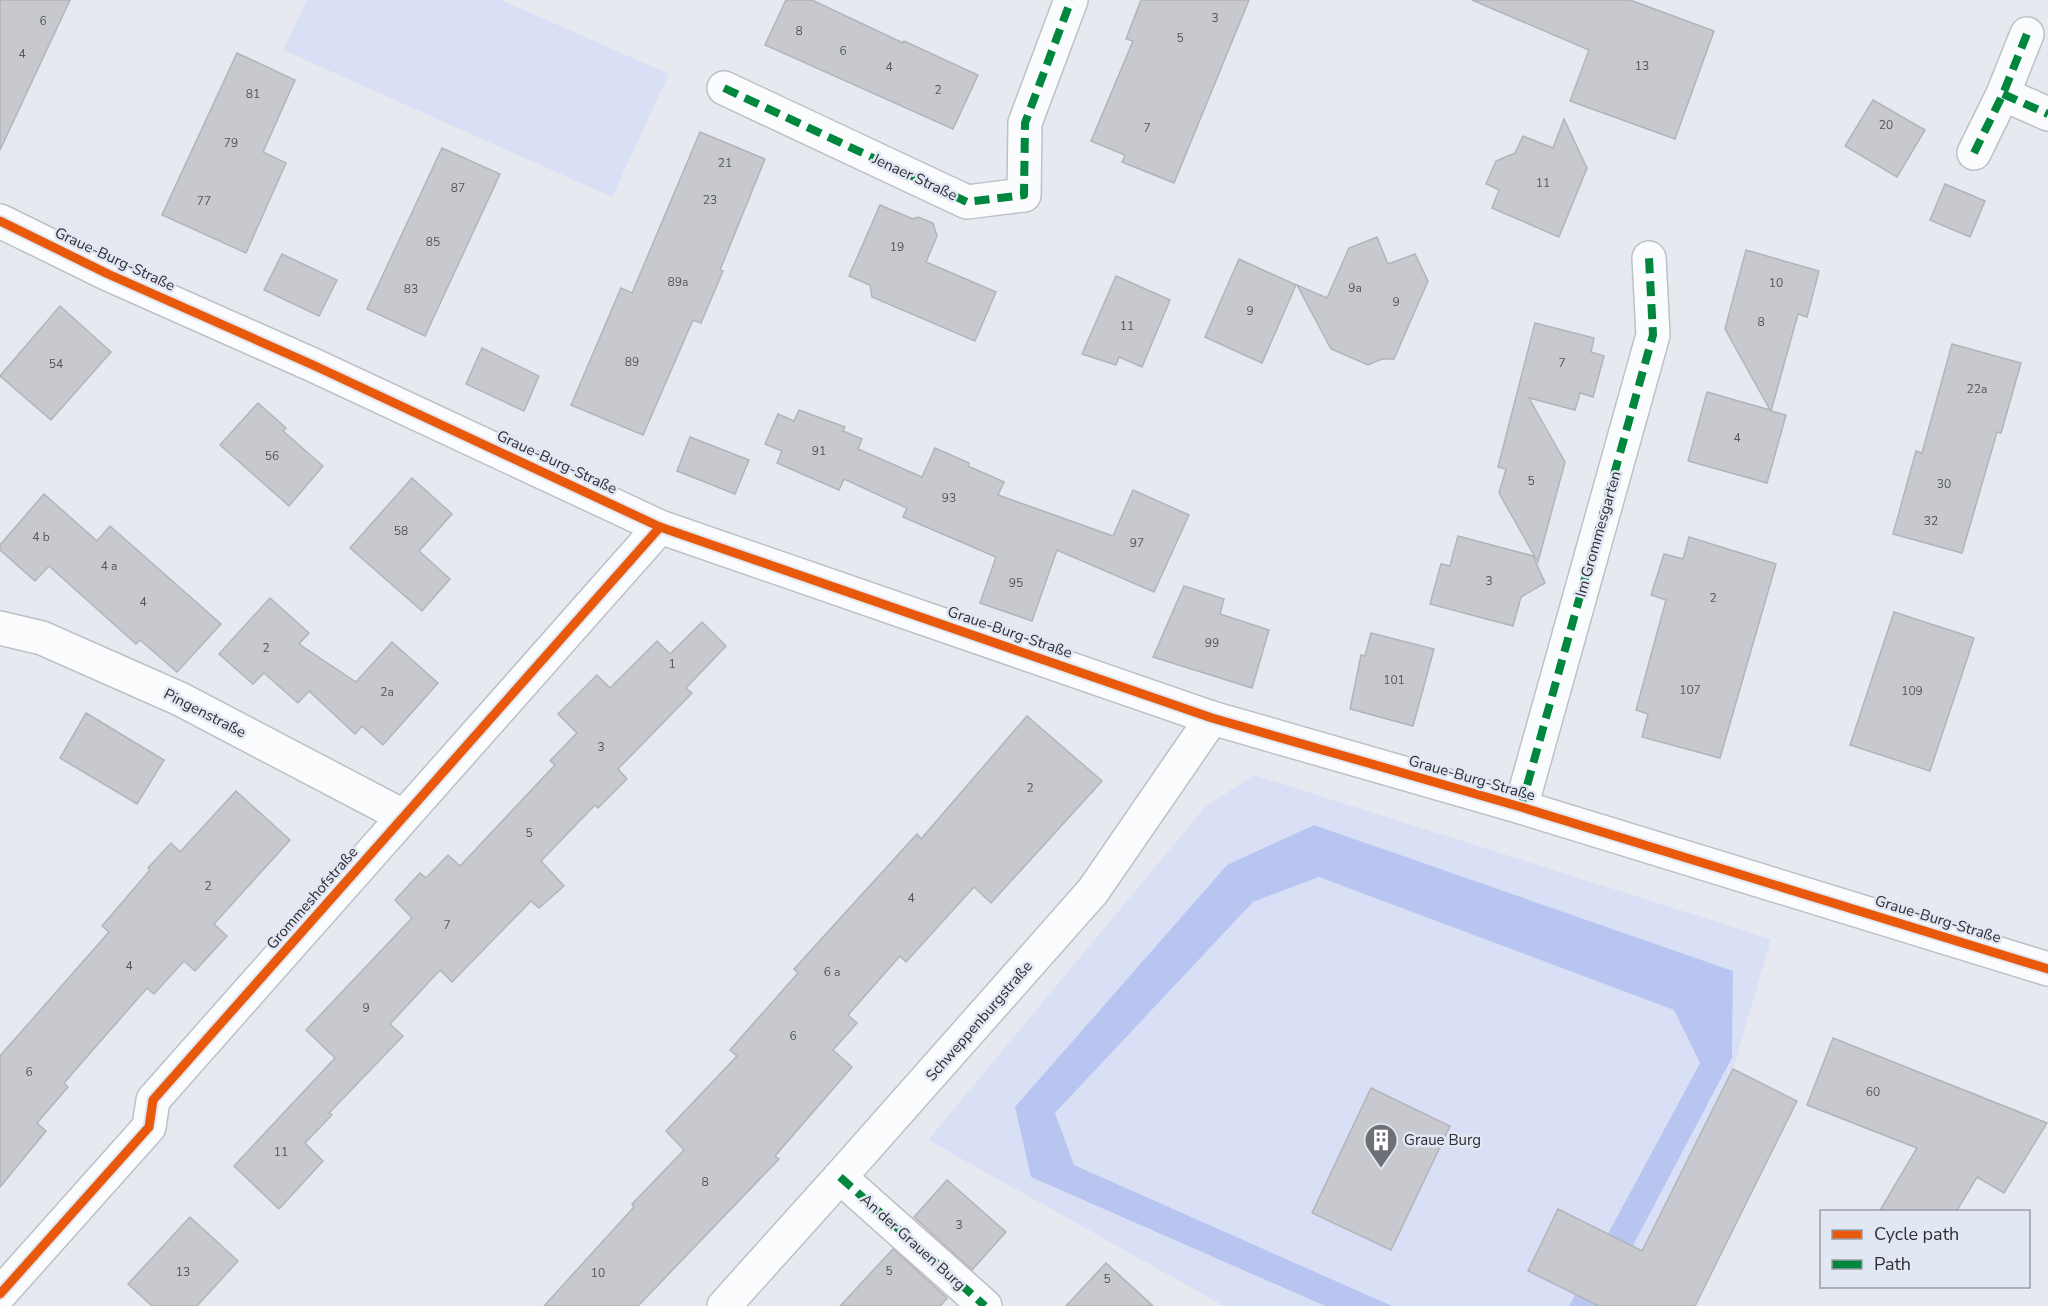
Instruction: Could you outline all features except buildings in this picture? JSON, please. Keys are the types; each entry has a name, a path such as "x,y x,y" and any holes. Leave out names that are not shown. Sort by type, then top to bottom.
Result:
{"street":[{"name":"Jenaer Straße","path":"724,88 967,202 1024,195 1025,123 1071,0"},
{"path":"1974,153 2003,94 2027,34"},
{"path":"2003,94 2048,114"},
{"name":"Graue-Burg-Straße","path":"0,221 108,274 314,365 660,527 1212,718 1521,807 2048,969"},
{"name":"Im Grommesgarten","path":"1521,807 1653,335 1649,258"},
{"name":"Grommeshofstraße","path":"0,1294 149,1128 153,1100 660,527"},
{"name":"Pingenstraße","path":"0,628 42,638 180,699 403,816"},
{"name":"Schweppenburgstraße","path":"724,1306 1093,891 1212,718"},
{"name":"An der Grauen Burg","path":"840,1177 985,1306"}],"shaded area":[{"path":"307,0 501,0 669,74 612,197 283,50"},
{"path":"1254,775 1771,939 1733,1069 1613,1306 1601,1306 1732,1059 1733,971 1314,825 1015,1108 1031,1177 1325,1306 1224,1306 928,1140 1205,807"},
{"path":"1319,877 1674,1010 1700,1063 1569,1306 1392,1306 1074,1165 1055,1113 1253,902"}],"water":[{"path":"1314,825 1733,971 1732,1058 1601,1306 1569,1306 1700,1063 1674,1010 1319,877 1253,902 1055,1113 1074,1165 1392,1306 1325,1306 1031,1177 1015,1107 1227,865"}],"marked path":[{"path":"724,88 967,202 1024,195 1025,123 1071,0"},
{"path":"1974,153 2003,94 2027,34"},
{"path":"2003,94 2048,114"},
{"path":"1521,807 1653,335 1649,258"},
{"path":"840,1177 985,1306"}],"cycle path":[{"path":"0,221 108,274 313,365 660,527 1212,718 1521,807 2048,969"},
{"path":"0,1294 149,1127 153,1100 660,527"}],"place":[{"name":"Graue Burg","path":"1381,1169"}]}
